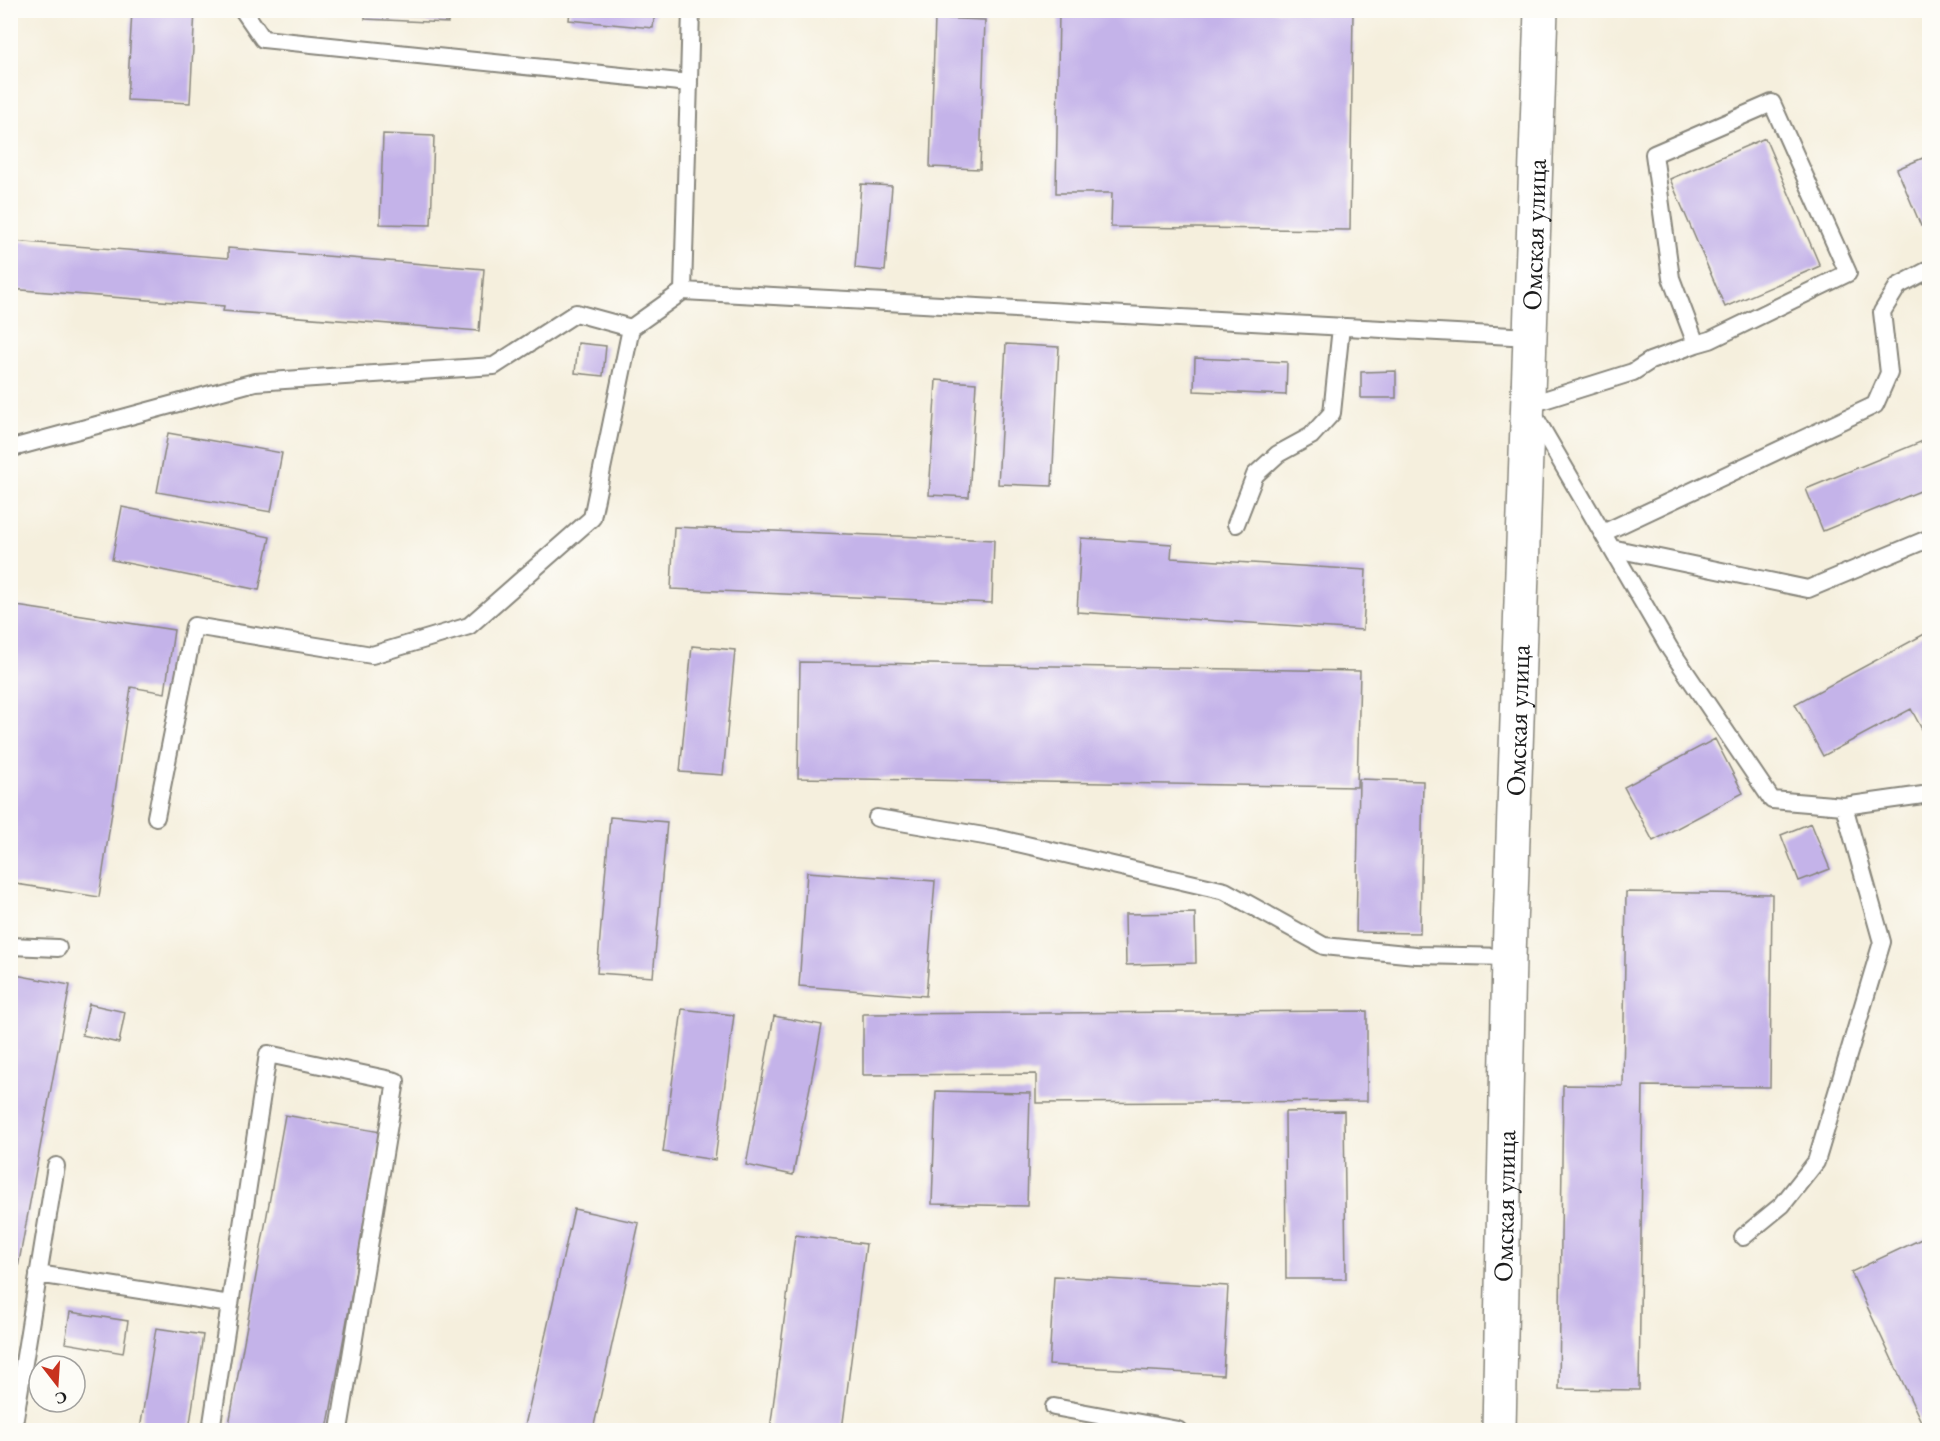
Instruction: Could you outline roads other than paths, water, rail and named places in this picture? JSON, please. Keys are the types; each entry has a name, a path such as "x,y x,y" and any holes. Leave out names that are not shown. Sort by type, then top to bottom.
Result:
{"main road":[{"name":"Омская улица","path":"1499,1431 1509,957 1541,10"}],"lane":[{"path":"243,10 263,39 689,83"},
{"path":"683,291 691,10"},
{"path":"1696,344 1671,278 1654,154 1772,103 1848,273 1710,339 1650,361 1633,372 1528,405 1670,650 1772,800 1844,806 1929,794"},
{"path":"1607,541 1875,405 1889,373 1882,312 1898,286 1929,269"},
{"path":"156,817 194,626 372,655 469,626 592,518 631,328 683,291 1530,337"},
{"path":"16,447 255,382 494,366 576,313 631,328"},
{"path":"1236,524 1255,475 1278,454 1311,436 1332,413 1341,327"},
{"path":"1607,541 1808,589 1929,538"},
{"path":"1743,1237 1782,1205 1816,1162 1882,942 1844,806"},
{"path":"877,818 996,838 1225,891 1324,946 1416,956 1509,957"},
{"path":"10,946 58,948"},
{"path":"211,1431 268,1054 396,1081 339,1431"},
{"path":"13,1431 56,1166"},
{"path":"38,1274 230,1304"},
{"path":"1053,1407 1178,1431"}]}
